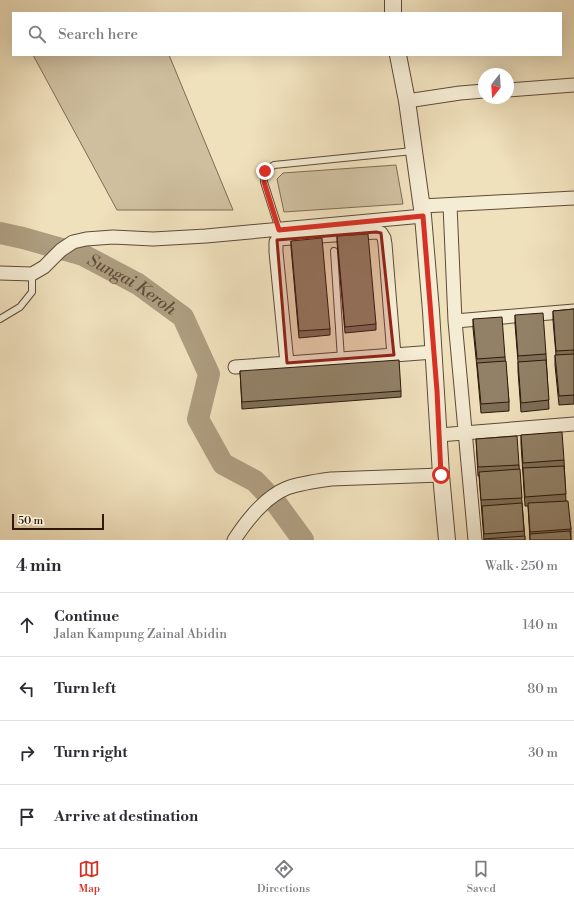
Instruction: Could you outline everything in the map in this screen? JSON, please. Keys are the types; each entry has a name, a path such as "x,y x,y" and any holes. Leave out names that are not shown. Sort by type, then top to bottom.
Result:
{"street":[{"path":"393,0 393,12"},
{"path":"398,56 407,101 422,211 434,352 441,475 447,540"},
{"path":"514,90 574,85"},
{"path":"407,101 478,92"},
{"path":"0,273 32,274 48,264 61,250 73,242 97,238 153,239 279,230 422,211 450,205 574,198"},
{"path":"450,205 455,321 475,540"},
{"path":"287,363 276,252 276,242 278,239 376,232 382,233 385,244 394,355"},
{"path":"455,321 574,311"},
{"path":"235,367 434,352"},
{"path":"439,435 574,424"},
{"path":"234,540 264,502 277,493 288,488 331,479 441,475"}],"lane":[{"path":"279,230 264,182 265,171 274,165 413,152"},
{"path":"334,251 341,359"},
{"path":"0,319 20,307 32,292 32,274"}],"highlighted area":[{"path":"376,232 381,233 394,355 287,363 277,240"}],"shaded area":[{"path":"34,56 169,56 233,210 117,210"},
{"path":"396,165 403,204 284,212 277,179 283,173"}],"building":[{"path":"368,234 376,324 345,327 337,236"},
{"path":"322,238 330,329 299,331 291,241"},
{"path":"574,309 574,350 556,351 553,311"},
{"path":"543,313 546,354 518,356 515,315"},
{"path":"502,317 505,357 477,359 473,319"},
{"path":"574,354 574,395 559,396 555,355"},
{"path":"399,360 401,391 242,402 240,371"},
{"path":"546,360 549,400 521,403 518,362"},
{"path":"506,361 509,402 481,404 477,363"},
{"path":"562,432 564,460 523,463 521,435"},
{"path":"517,436 519,465 478,467 476,439"},
{"path":"564,466 566,494 525,497 523,468"},
{"path":"520,469 522,498 481,500 479,472"},
{"path":"568,501 571,529 530,532 528,503"},
{"path":"522,503 524,531 484,534 482,506"},
{"path":"570,531 571,540 530,540 530,534"},
{"path":"525,536 525,540 484,540 484,539"}],"waterway":[{"name":"Sungai Keroh","path":"0,233 83,255 138,284 183,317 209,374 198,419 223,464 255,481 276,503 303,540"}],"route":[{"path":"265,171 264,182 279,230 423,216 437,391 441,475"}]}
